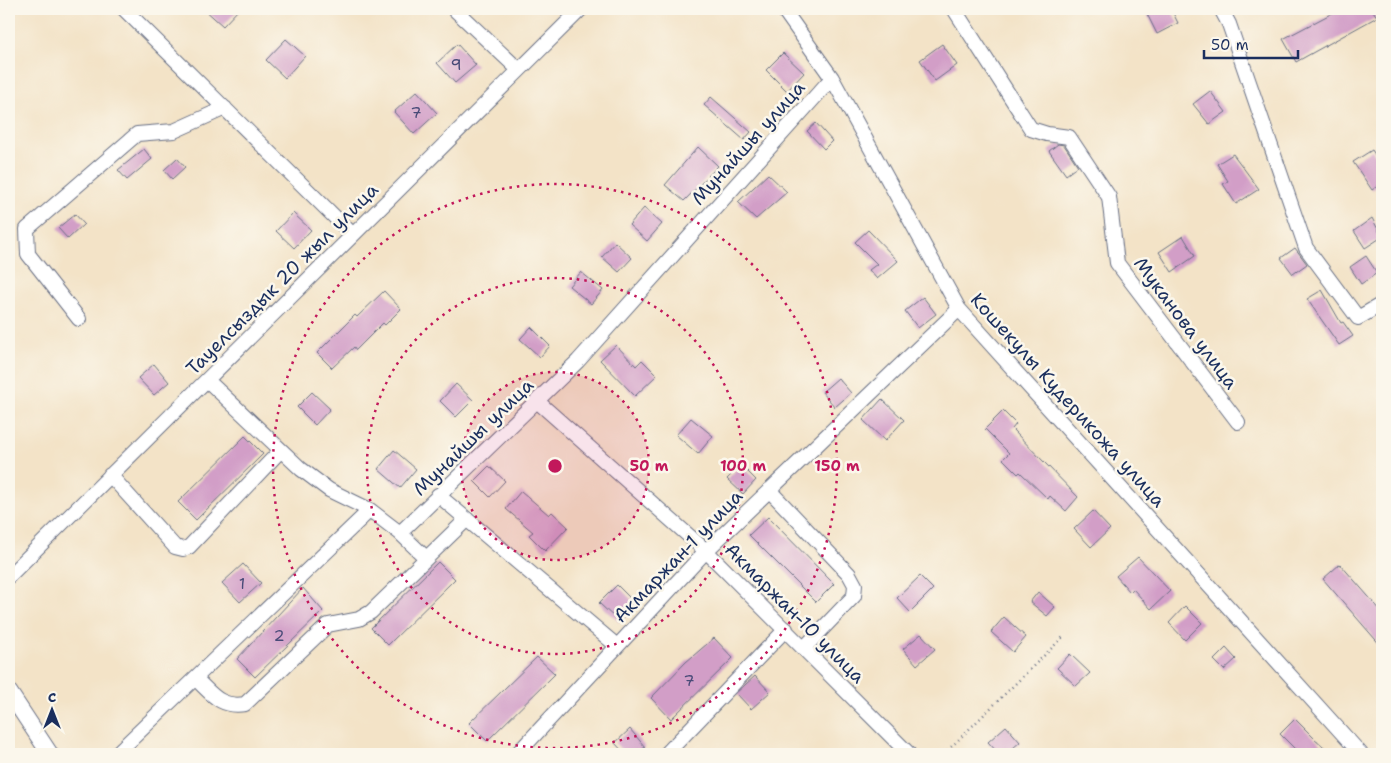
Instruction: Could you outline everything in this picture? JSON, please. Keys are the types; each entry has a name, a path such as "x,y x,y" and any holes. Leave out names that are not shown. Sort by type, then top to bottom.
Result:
{"main road":[{"path":"9,692 50,754"}],"street":[{"path":"124,9 353,235"},
{"path":"454,9 520,70"},
{"name":"Тауелсыздык 20 жыл улица","path":"9,576 581,9"},
{"name":"Кошекулы Кудерикожа улица","path":"783,9 832,78 959,309 1361,754"},
{"name":"Муканова улица","path":"954,9 1031,129 1047,134 1069,137 1109,197 1117,263 1238,422"},
{"path":"1221,9 1229,24 1306,248 1358,318 1382,304"},
{"name":"Мунайшы улица","path":"400,533 538,402 578,361 832,78"},
{"path":"79,319 28,254 27,228 137,134 174,131 225,108"},
{"name":"Акмаржан-1 улица","path":"518,754 706,551 959,309"},
{"path":"207,380 280,451 329,490 370,510 400,533 426,558"},
{"name":"Акмаржан-10 улица","path":"538,402 706,551 910,754"},
{"path":"110,475 176,547 183,550 189,547 280,451"},
{"path":"769,490 849,574 855,585 854,596 804,648"},
{"path":"438,495 617,646"},
{"path":"116,754 370,510"},
{"path":"195,678 222,703 233,706 245,704 328,625 359,619 371,612 467,519"},
{"path":"666,754 786,629"}],"path":[{"path":"944,754 1065,635"}],"building":[{"path":"204,9 239,9 223,26"},
{"path":"1154,9 1171,9 1178,23 1157,34 1146,12"},
{"path":"1340,9 1372,9 1377,17 1296,62 1283,39"},
{"path":"286,39 305,56 285,78 266,60"},
{"path":"457,44 476,65 455,83 437,63"},
{"path":"942,44 957,65 935,81 920,60"},
{"path":"783,53 804,73 787,91 766,70"},
{"path":"417,91 437,113 414,134 394,112"},
{"path":"1210,91 1226,112 1209,124 1193,104"},
{"path":"711,97 751,132 744,140 704,105"},
{"path":"816,123 832,141 824,149 807,131"},
{"path":"1058,144 1064,145 1078,166 1066,175 1049,151"},
{"path":"698,147 718,166 684,201 665,185"},
{"path":"144,149 152,159 127,180 118,170"},
{"path":"1372,150 1382,165 1382,183 1372,190 1353,162"},
{"path":"1233,154 1259,189 1236,204 1223,184 1228,181 1217,164"},
{"path":"177,158 185,167 172,179 164,170"},
{"path":"768,174 787,192 756,219 738,202"},
{"path":"644,208 662,224 647,241 629,225"},
{"path":"293,213 311,230 294,248 276,231"},
{"path":"75,214 84,224 68,239 58,228"},
{"path":"1372,218 1382,237 1365,248 1354,231"},
{"path":"868,230 898,261 877,279 869,270 877,264 855,242"},
{"path":"1183,236 1195,256 1172,272 1159,252"},
{"path":"615,242 632,258 619,272 602,257"},
{"path":"1295,248 1307,264 1293,274 1281,258"},
{"path":"1366,256 1377,273 1361,284 1350,267"},
{"path":"581,272 603,290 591,304 569,286"},
{"path":"1322,290 1341,323 1343,322 1353,336 1339,345 1307,299"},
{"path":"384,291 401,309 385,325 383,323 356,350 354,347 332,368 317,353 355,315 357,317"},
{"path":"923,297 936,314 918,328 905,311"},
{"path":"531,327 550,346 540,357 520,339"},
{"path":"616,345 636,366 642,360 657,375 635,396 600,360"},
{"path":"154,364 169,382 154,395 138,378"},
{"path":"838,378 851,393 835,407 822,392"},
{"path":"456,384 473,400 456,417 440,401"},
{"path":"312,392 330,409 315,425 297,407"},
{"path":"882,399 904,420 885,441 863,420"},
{"path":"1003,411 1016,424 1012,429 1078,497 1066,511 1050,496 1048,499 1020,472 1018,474 1003,459 1009,453 985,429"},
{"path":"691,418 713,436 698,454 676,435"},
{"path":"245,436 263,454 196,520 178,502"},
{"path":"394,450 416,469 400,488 378,469"},
{"path":"741,465 756,480 743,494 727,479"},
{"path":"489,466 505,481 490,497 474,481"},
{"path":"521,491 549,515 552,512 568,527 545,551 529,535 533,532 506,509"},
{"path":"1093,511 1110,529 1091,547 1074,529"},
{"path":"768,517 834,584 816,602 749,535"},
{"path":"1138,557 1170,591 1151,609 1133,589 1130,592 1116,576"},
{"path":"438,562 455,579 388,645 371,628"},
{"path":"243,564 261,583 240,602 222,583"},
{"path":"1340,564 1382,612 1382,647 1323,579"},
{"path":"920,576 933,589 910,612 897,598"},
{"path":"617,585 636,604 619,622 599,603"},
{"path":"303,588 323,611 255,677 237,659"},
{"path":"1038,592 1055,607 1047,616 1030,602"},
{"path":"1185,606 1202,623 1185,640 1169,623"},
{"path":"1004,617 1026,637 1013,652 991,632"},
{"path":"921,634 935,649 917,665 903,649"},
{"path":"714,638 733,658 671,719 651,698 686,662"},
{"path":"1226,648 1236,659 1224,670 1214,660"},
{"path":"1070,654 1090,673 1076,686 1057,668"},
{"path":"537,657 555,674 487,741 469,723"},
{"path":"755,676 770,692 751,709 736,693"},
{"path":"1295,719 1332,754 1300,754 1280,734"},
{"path":"1006,726 1020,742 1006,754 999,754 988,742"},
{"path":"630,729 645,747 637,754 625,754 615,743"}]}
